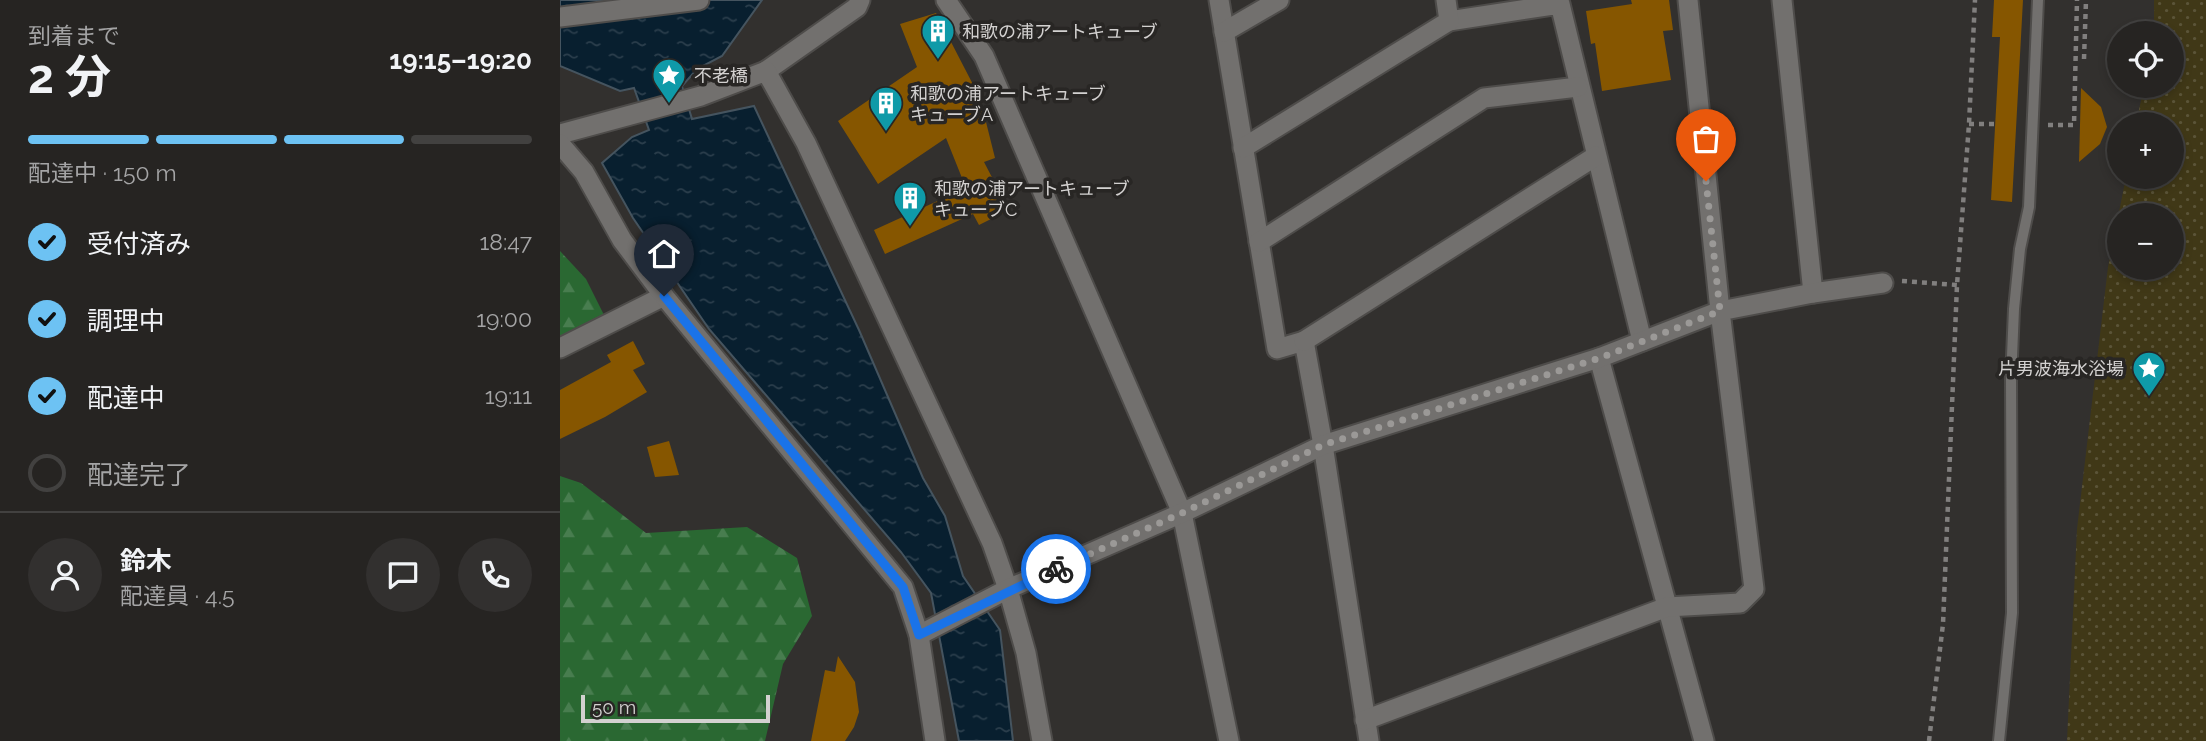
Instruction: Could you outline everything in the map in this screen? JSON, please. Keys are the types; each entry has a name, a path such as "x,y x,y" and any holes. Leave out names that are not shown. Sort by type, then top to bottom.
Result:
{"street":[{"path":"560,17 699,0"},
{"path":"560,134 701,96 766,71 858,7 860,0"},
{"path":"946,0 984,56 1182,513 1229,741"},
{"path":"1219,0 1277,349 1304,341 1596,156"},
{"path":"1224,32 1279,0"},
{"path":"1446,0 1449,21"},
{"path":"1365,720 1667,607 1740,603 1754,589 1720,311 1688,0"},
{"path":"1782,0 1813,293"},
{"path":"1243,148 1449,21 1559,2 1642,341"},
{"path":"766,71 806,143 992,543 1001,593 1026,653 1042,741"},
{"path":"1259,242 1484,98 1578,87"},
{"path":"560,144 584,172 622,240 664,296 903,587 927,631 935,741"},
{"path":"927,631 1001,593 1182,513 1323,445 1600,358 1720,311 1883,283"},
{"path":"560,348 664,296"},
{"path":"1304,341 1369,741"},
{"path":"1600,358 1704,741"}],"lane":[{"path":"1998,741 2012,613 2011,380 2014,309 2020,249 2029,207 2038,0"}],"path":[{"path":"1929,741 1944,624 1957,285 1975,0"},
{"path":"2039,125 2074,125 2077,0"},
{"path":"2084,59 2086,0"},
{"path":"1969,124 1995,124"},
{"path":"1908,282 1957,285"}],"green space":[{"path":"560,251 586,279 604,315 580,340 560,346"},
{"path":"560,476 581,483 646,533 747,527 797,558 812,616 783,664 765,741 560,741"}],"sand":[{"name":"片男波海水浴場","path":"2154,0 2206,0 2206,741 2067,741 2077,529 2107,275 2107,280 2184,280 2184,203 2121,203 2124,189 2184,189 2184,112 2139,112 2141,98 2184,98 2184,21 2154,21"}],"water":[{"path":"560,0 762,0 722,56 697,69 682,86 692,119 754,106 859,330 923,478 945,516 963,576 1000,630 1013,741 959,741 931,593 901,552 709,329 633,218 602,163 632,137 649,130 634,88 620,91 560,66"}],"building":[{"path":"1631,0 1669,0 1673,30 1663,31 1671,80 1602,91 1595,43 1591,44 1586,11 1632,4"},
{"path":"1994,0 2023,0 2012,202 1991,200 2000,37 1992,37"},
{"path":"936,13 980,98 995,158 984,162 1009,210 979,225 973,214 885,254 874,230 966,188 946,138 878,184 838,121 917,67 900,24"},
{"path":"2081,88 2101,107 2107,127 2100,144 2079,162"},
{"path":"633,341 645,364 633,370 647,392 560,439 560,390 611,362 607,355"},
{"path":"669,441 679,475 655,477 647,447"},
{"path":"838,656 855,682 859,712 845,741 811,741 825,670 835,672"}],"way so far":[{"path":"1056,569 1182,513 1323,445 1600,358 1720,311 1706,181"}],"place":[{"name":"和歌の浦アートキューブ","path":"938,61"},
{"name":"不老橋","path":"669,105"},
{"name":"和歌の浦アートキューブ キューブA","path":"886,133"},
{"name":"和歌の浦アートキューブ キューブC","path":"910,228"},
{"name":"片男波海水浴場","path":"2149,398"}],"route":[{"path":"664,296 903,587 919,635 1009,589 1056,569"}]}
